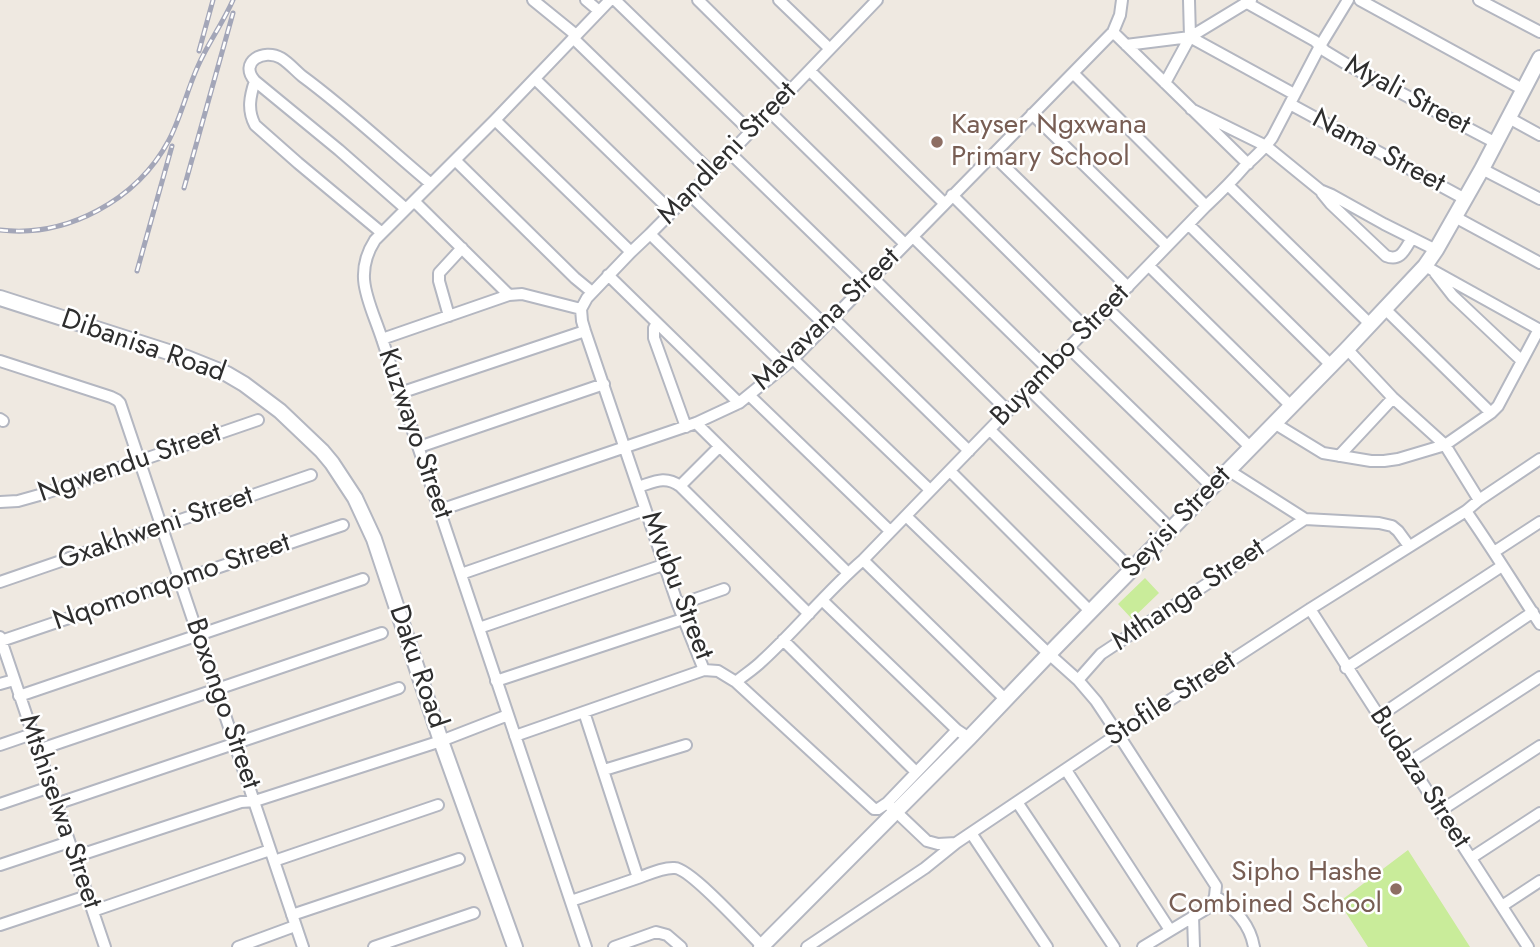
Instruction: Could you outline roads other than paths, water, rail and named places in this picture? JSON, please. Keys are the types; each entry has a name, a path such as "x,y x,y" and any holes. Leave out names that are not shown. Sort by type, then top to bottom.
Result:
{"street":[{"path":"533,0 574,36 711,172"},
{"path":"586,0 599,11"},
{"path":"612,0 751,132"},
{"name":"Kuzwayo Street","path":"586,947 364,286 362,273 367,254 375,240 612,0"},
{"path":"698,0 789,90"},
{"path":"779,0 830,49"},
{"name":"Mavavana Street","path":"440,510 691,425 749,395 788,362 1113,32 1120,15 1122,0"},
{"path":"1165,83 1190,37 1189,0"},
{"name":"Buyambo Street","path":"736,682 762,661 823,601 1266,146 1348,0"},
{"path":"1360,0 1524,90"},
{"path":"1479,0 1540,32"},
{"path":"1126,45 1190,37 1248,1"},
{"name":"Myali Street","path":"1248,1 1348,65 1496,143"},
{"name":"Mandleni Street","path":"581,309 592,292 631,251 810,71 869,3"},
{"path":"1113,32 1248,164"},
{"name":"Nama Street","path":"1190,37 1465,199"},
{"path":"431,184 323,90 279,57 268,54 259,56 250,64 250,74 255,81 462,248 509,295"},
{"name":"Seyisi Street","path":"762,947 891,807 963,734 1005,699 1384,308 1429,268 1436,250 1539,65"},
{"path":"810,71 1087,329"},
{"path":"1073,73 1206,206"},
{"path":"535,79 671,212"},
{"path":"255,81 250,104 254,125 382,233"},
{"path":"1191,109 1266,146 1320,190 1331,204 1386,256 1395,259 1399,257 1412,238"},
{"path":"770,112 1048,369"},
{"path":"1032,114 1167,246"},
{"path":"1509,118 1540,135"},
{"path":"495,120 631,251"},
{"path":"730,153 1008,411"},
{"path":"993,155 1128,287"},
{"path":"454,160 592,292"},
{"path":"1482,169 1540,199"},
{"path":"1229,186 1370,324"},
{"path":"1320,190 1436,250"},
{"path":"689,194 969,451"},
{"path":"1455,217 1540,263"},
{"path":"1189,225 1331,365"},
{"path":"650,234 930,491"},
{"path":"449,316 439,273 462,248"},
{"path":"1149,266 1291,406"},
{"path":"1274,423 1323,453 1384,461 1445,445 1491,413 1502,399 1540,329 1429,268"},
{"path":"1429,268 1453,296 1522,361"},
{"path":"608,275 739,402"},
{"path":"382,339 509,295 522,294 581,309"},
{"name":"Dibanisa Road","path":"0,298 212,367 244,384 279,411"},
{"path":"1107,308 1250,447"},
{"path":"1384,308 1491,413"},
{"name":"Mvubu Street","path":"581,309 585,331 663,565 704,670 718,671 736,682 874,809 891,807"},
{"path":"657,323 653,332 654,338 691,425 719,447 848,573"},
{"path":"400,393 585,331"},
{"path":"1069,348 1212,487"},
{"path":"1347,349 1393,398 1445,445 1479,500"},
{"name":"Boxongo Street","path":"0,361 117,400 122,409 303,947"},
{"path":"419,447 604,384"},
{"path":"1030,390 1171,529"},
{"path":"749,395 890,531"},
{"path":"1339,456 1393,398"},
{"name":"Daku Road","path":"279,411 332,463 361,511 374,540 441,741 515,947"},
{"name":"Ngwendu Street","path":"0,502 30,498 258,420"},
{"path":"990,430 1132,570"},
{"path":"680,486 719,447"},
{"name":"Stofile Street","path":"807,947 1118,734 1466,511 1540,459"},
{"path":"1228,470 1306,519 1392,526 1409,546"},
{"path":"950,471 1091,612"},
{"name":"Gxakhweni Street","path":"0,582 311,475"},
{"path":"638,487 665,479 680,486 809,614"},
{"path":"461,573 645,510"},
{"path":"1466,511 1540,624"},
{"path":"906,516 1078,680 1096,701 1216,891 1234,909 1248,930 1254,947"},
{"name":"Mthanga Street","path":"1078,680 1101,654 1306,519"},
{"path":"1494,552 1540,522"},
{"name":"Nqomonqomo Street","path":"1,639 343,525"},
{"path":"863,560 1005,699"},
{"path":"479,628 663,565"},
{"path":"1346,668 1502,566"},
{"path":"19,696 363,579"},
{"path":"678,605 724,589"},
{"path":"823,601 963,734 916,772 891,807 927,841 938,844 957,843"},
{"name":"Budaza Street","path":"1310,609 1528,947"},
{"path":"1378,717 1532,612"},
{"path":"496,681 683,620"},
{"path":"38,750 382,633"},
{"name":"Mtshiselwa Street","path":"1,639 104,947"},
{"path":"783,640 916,772"},
{"path":"515,736 704,670"},
{"path":"1408,763 1540,677"},
{"path":"0,684 14,680"},
{"path":"56,804 399,688"},
{"path":"584,712 638,878"},
{"path":"74,857 241,802 255,801 441,741 508,715"},
{"path":"0,745 32,734"},
{"path":"604,770 686,745"},
{"path":"1440,811 1540,746"},
{"path":"1066,770 1170,930"},
{"path":"0,804 50,787"},
{"path":"1017,802 1114,947"},
{"path":"93,911 438,805"},
{"path":"1471,858 1540,813"},
{"path":"971,833 1047,947"},
{"path":"0,865 69,842"},
{"path":"238,947 294,920 459,859"},
{"path":"571,901 671,868 683,870 762,947"},
{"path":"1502,906 1540,881"},
{"path":"1143,947 1211,906 1216,891"},
{"path":"0,925 87,896"},
{"path":"374,947 474,913"},
{"path":"1193,916 1194,947"},
{"path":"614,947 656,933 667,935 681,947"}],"railway":[{"path":"199,51 213,0"},
{"path":"0,230 50,228 74,221 119,197 139,180 169,140 198,66 233,0"},
{"path":"184,188 233,13"},
{"path":"137,271 172,146"}],"place":[{"name":"Kayser Ngxwana Primary School","path":"937,142"},
{"name":"Sipho Hashe Combined School","path":"1396,889"}]}
